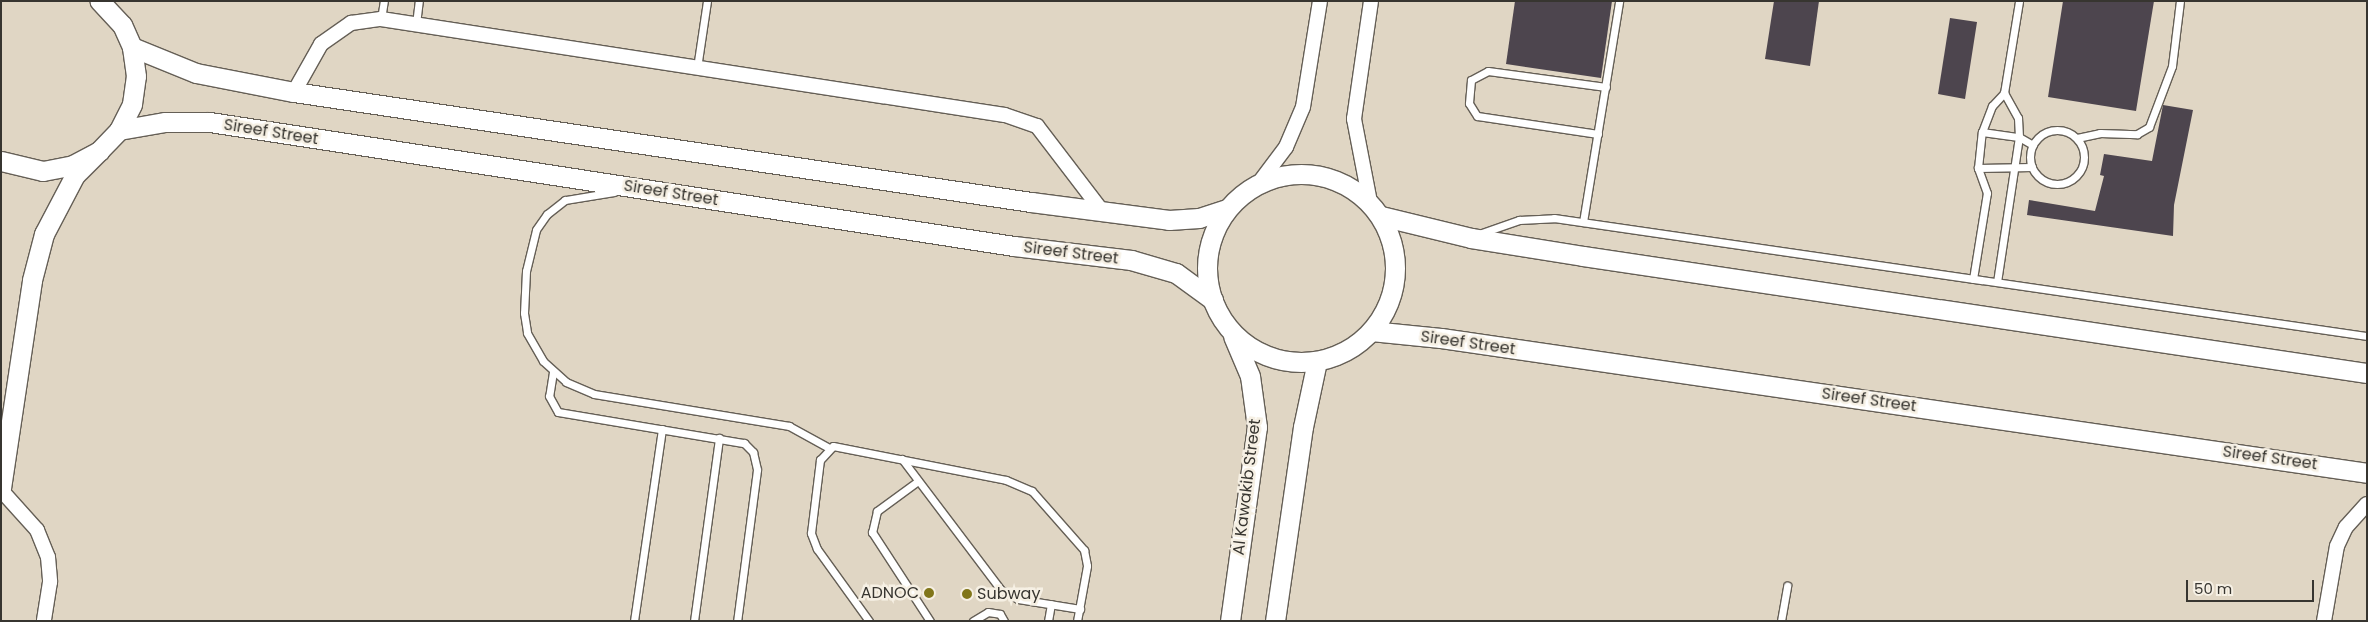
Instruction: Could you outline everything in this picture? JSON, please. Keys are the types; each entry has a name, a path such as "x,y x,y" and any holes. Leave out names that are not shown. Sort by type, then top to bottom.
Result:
{"main road":[{"path":"1,489 32,280 44,234 75,175 119,130 132,104 135,85 132,47 105,3"},
{"path":"132,47 196,73 294,92 1102,211 1184,220 1227,209"},
{"name":"Sireef Street","path":"119,130 165,122 210,122 650,190 1154,264 1176,273 1213,300"},
{"path":"1,161 43,171 73,165 99,151"},
{"path":"1298,173 1318,174 1343,183 1375,209 1392,238 1395,279 1386,311 1371,332 1356,346 1317,361 1292,362 1268,357 1246,345 1229,328 1213,300 1207,262 1217,225 1227,209 1259,183 1298,173"},
{"path":"1375,209 1470,238 2367,373"},
{"name":"Al Kawakib Street","path":"1229,328 1250,376 1257,427 1230,621"},
{"name":"Sireef Street","path":"1371,332 1451,339 2367,473"},
{"path":"1275,621 1303,427 1317,361"}],"street":[{"path":"1259,183 1286,147 1303,106 1320,1"},
{"path":"1371,1 1354,120 1375,209"},
{"path":"294,92 321,44 351,23 381,19 416,24 1005,115 1037,126 1102,211"},
{"path":"1,489 37,530 48,557 50,582 44,621"},
{"path":"2324,621 2337,546 2346,527 2367,504"}],"lane":[{"path":"381,19 384,1"},
{"path":"416,24 419,1"},
{"path":"697,68 707,1"},
{"path":"1583,222 1619,1"},
{"path":"1973,279 1987,193 1978,168 1982,132 1992,106 2004,92 2019,1"},
{"path":"2033,145 2052,131 2077,138 2100,133 2138,134 2150,127 2172,66 2180,1"},
{"path":"1598,134 1477,116 1468,103 1471,80 1488,71 1606,87"},
{"path":"1998,282 2019,137 2018,118 2004,92"},
{"path":"1982,132 2019,137 2033,145"},
{"path":"1978,168 2032,167 2050,184 2075,178 2084,163 2077,138"},
{"path":"2032,167 2033,145"},
{"path":"650,190 577,195 554,207 536,230 526,271 524,313 534,348 553,372 594,394 788,426 828,448 843,446 1006,480 1032,491 1084,550 1087,566 1078,621"},
{"path":"1470,238 1520,220 1554,218 2367,336"},
{"path":"553,372 548,396 558,412 744,442 753,452 757,470 737,621"},
{"path":"634,621 662,429"},
{"path":"694,621 719,438"},
{"path":"828,448 820,460 811,533 817,550 868,621"},
{"path":"902,459 1001,590 1018,599 1080,608"},
{"path":"918,480 878,511 872,532 876,543 930,621"},
{"path":"1781,621 1787,586"},
{"path":"1048,621 1051,604"},
{"path":"973,621 988,612 1000,614 1004,621"}],"shaded area":[{"path":"1,1 2367,1 2367,621 1,621"}],"building":[{"path":"1515,1 1612,1 1601,78 1506,64"},
{"path":"1774,1 1819,1 1810,66 1765,59"},
{"path":"2063,1 2154,1 2136,111 2048,97"},
{"path":"1950,18 1977,22 1965,99 1938,94"},
{"path":"2163,105 2193,110 2174,205 2173,236 2027,215 2029,200 2095,211 2104,176 2100,175 2104,154 2152,161"}],"place":[{"name":"ADNOC","path":"929,593"},
{"name":"Subway","path":"967,594"}]}
